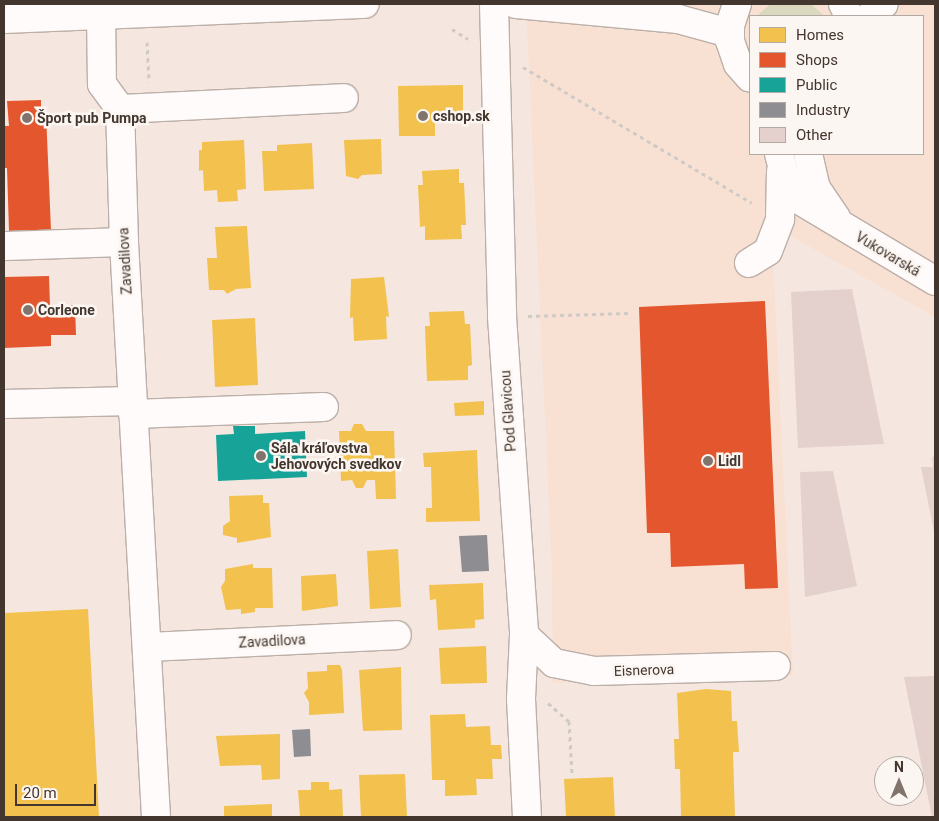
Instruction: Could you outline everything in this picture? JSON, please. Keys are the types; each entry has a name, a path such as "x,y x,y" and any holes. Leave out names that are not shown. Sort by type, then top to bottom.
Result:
{"street":[{"path":"4,18 365,4"},
{"name":"Pod Glavicou","path":"494,4 502,317 524,635 521,699 528,817"},
{"path":"516,4 678,19 730,33"},
{"path":"737,4 730,33 734,57 749,77"},
{"path":"871,15 884,4"},
{"path":"101,14 102,84 120,108 344,98"},
{"name":"Zavadilova","path":"120,108 124,242 156,817"},
{"name":"Vukovarská","path":"808,155 816,188 840,226"},
{"path":"749,262 768,251 780,219 780,160"},
{"name":"Vukovarská","path":"780,160 788,188 801,201 935,281"},
{"path":"4,246 124,242"},
{"path":"4,404 133,408 324,407"},
{"name":"Zavadilova","path":"147,647 397,635"},
{"name":"Eisnerova","path":"524,635 554,663 594,671 776,666"}],"path":[{"path":"147,42 151,107"},
{"path":"521,59 521,66 754,204"},
{"path":"520,317 629,313"}],"shaded area":[{"path":"526,4 935,4 935,317 787,234 773,259 793,675 553,683 552,572"}],"green space":[{"path":"770,4 811,4 823,15 758,15"}],"building: Homes":[{"path":"463,85 463,117 435,118 435,136 399,136 398,86"},
{"path":"381,139 382,174 362,175 358,179 346,176 344,140"},
{"path":"244,140 246,189 237,190 238,201 218,202 217,190 204,191 203,170 199,171 199,150 202,150 202,142"},
{"path":"312,143 314,189 264,191 262,151 277,151 277,145"},
{"path":"459,169 459,183 464,183 466,225 461,225 462,239 425,240 425,226 420,227 418,185 423,185 422,171"},
{"path":"247,226 251,288 236,289 227,294 224,290 209,290 207,258 217,258 215,227"},
{"path":"384,277 389,317 386,316 387,339 354,341 353,317 350,318 351,279"},
{"path":"464,311 465,324 470,324 472,365 468,366 468,380 427,381 425,326 430,326 429,312"},
{"path":"255,318 258,385 215,387 212,320"},
{"path":"484,401 484,415 455,416 454,403"},
{"path":"354,424 362,424 366,431 394,431 396,499 376,499 375,480 367,480 363,488 356,488 352,480 341,481 339,431 351,431"},
{"path":"477,450 480,521 426,522 426,508 432,508 431,467 424,467 423,453"},
{"path":"263,495 263,503 269,503 271,537 237,543 237,538 223,535 223,526 230,521 229,496"},
{"path":"398,549 401,607 370,609 367,551"},
{"path":"253,564 253,568 272,568 273,608 255,608 255,612 241,614 241,609 226,610 221,587 225,581 225,569"},
{"path":"336,574 338,606 302,611 301,576"},
{"path":"483,583 484,619 475,620 475,628 438,630 436,599 430,600 429,585"},
{"path":"88,609 99,817 4,817 4,613"},
{"path":"486,646 487,683 441,684 439,648"},
{"path":"327,665 340,665 342,670 344,713 309,715 309,702 304,693 308,688 307,672 327,671"},
{"path":"401,667 402,730 363,731 359,670"},
{"path":"706,689 731,691 732,721 737,721 739,752 733,752 735,817 681,817 680,769 675,769 674,739 679,739 677,693"},
{"path":"465,714 466,727 490,726 491,745 501,745 502,759 492,759 493,779 476,779 477,795 445,796 445,780 432,780 430,715"},
{"path":"280,734 280,779 262,780 261,765 220,766 216,736"},
{"path":"405,774 407,817 361,817 359,775"},
{"path":"613,777 615,817 566,817 564,779"},
{"path":"311,782 329,782 329,790 342,789 343,817 300,817 298,790 311,790"},
{"path":"272,804 272,817 224,817 224,806"}],"building: Shops":[{"path":"41,100 41,113 46,113 51,230 9,231 7,168 4,168 4,126 9,126 7,101"},
{"path":"49,276 50,306 75,305 76,335 51,335 51,346 4,348 4,277"},
{"name":"Lidl","path":"765,301 778,588 745,589 744,564 671,567 670,533 647,533 639,307"}],"building: Public":[{"name":"Sála kráľovstva Jehovových svedkov","path":"233,426 255,426 255,434 305,431 307,477 218,481 216,435 234,434"}],"building: Industry":[{"path":"487,535 489,571 462,572 459,536"},
{"path":"310,729 311,756 294,757 292,730"}],"building: Other":[{"path":"852,289 884,444 798,448 791,292"},
{"path":"935,456 934,532 921,467 933,467 932,457"},
{"path":"833,471 857,586 805,597 800,472"},
{"path":"935,676 935,817 932,817 924,777 924,756 920,756 904,677"}],"place":[{"name":"cshop.sk","path":"423,116"},
{"name":"Šport pub Pumpa","path":"27,118"},
{"name":"Corleone","path":"28,310"},
{"name":"Sála kráľovstva Jehovových svedkov","path":"261,456"},
{"name":"Lidl","path":"708,461"}]}
